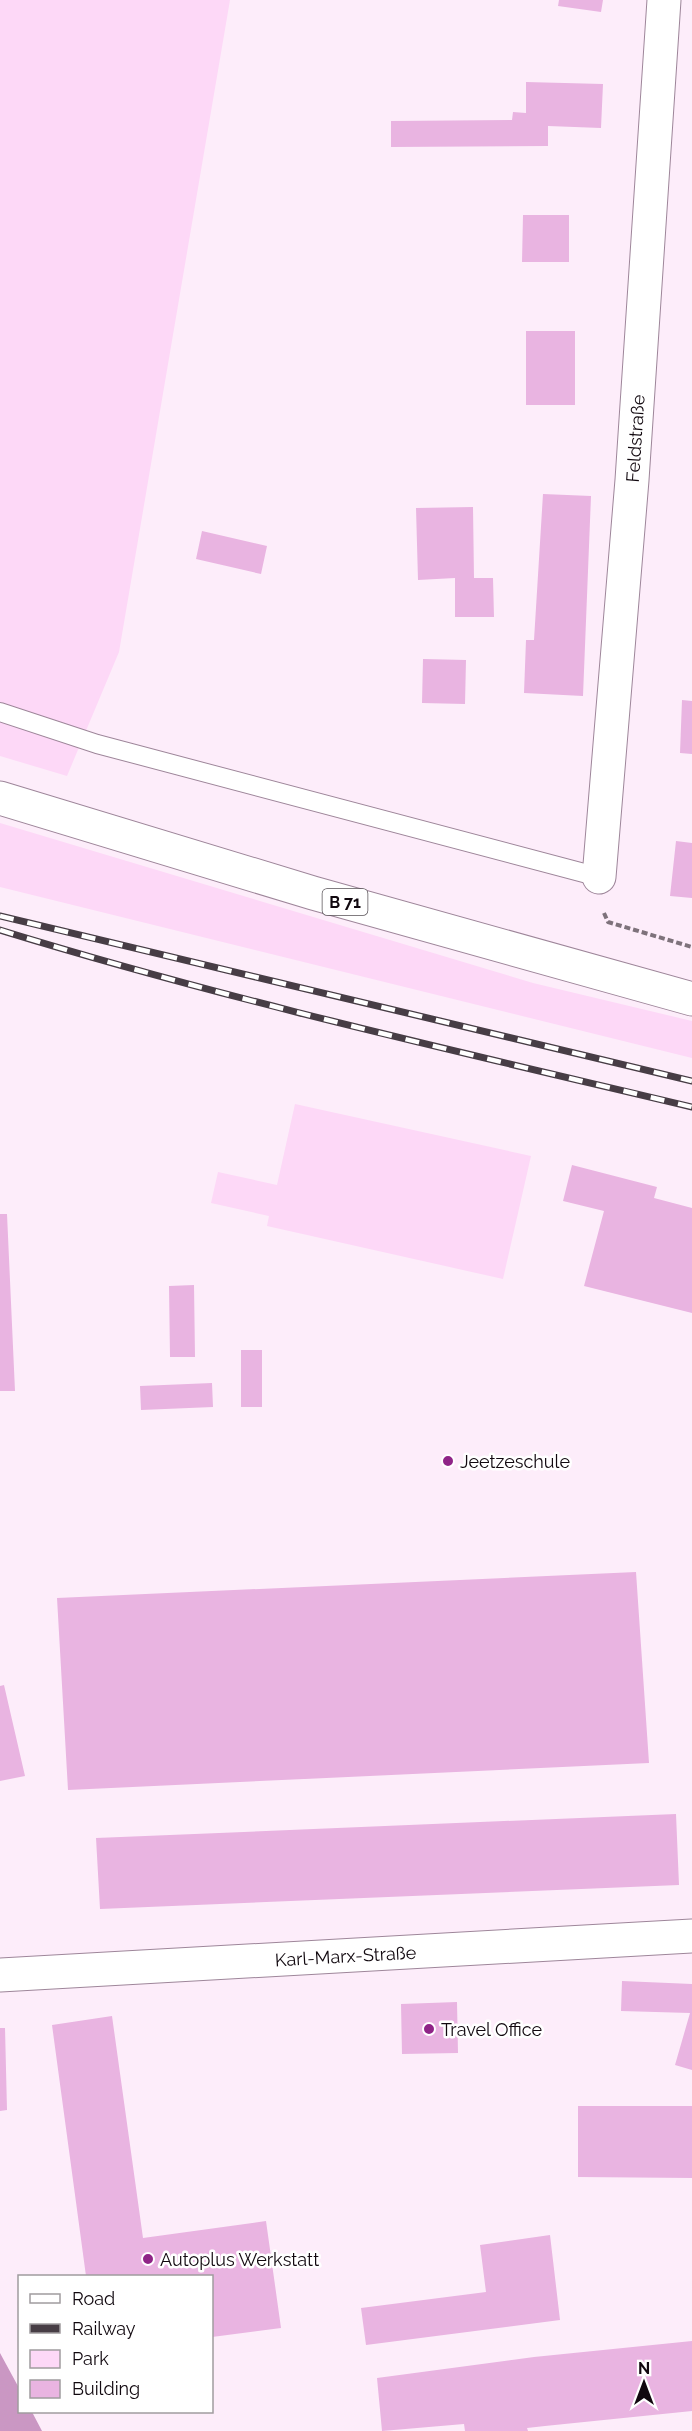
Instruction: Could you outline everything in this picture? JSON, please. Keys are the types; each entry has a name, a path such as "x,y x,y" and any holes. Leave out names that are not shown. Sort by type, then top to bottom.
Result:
{"main road":[{"name":"Feldstraße","path":"599,878 632,480 664,0"},
{"name":"B 71","path":"0,798 324,896 692,999"},
{"name":"Karl-Marx-Straße","path":"0,1975 692,1936"}],"lane":[{"path":"0,712 97,744 599,878"}],"path":[{"path":"599,878 600,903 608,922 692,947"}],"green space":[{"path":"0,0 230,0 119,652 67,776 0,756"},
{"path":"0,823 533,983 692,1021 692,1058 0,887"},
{"path":"295,1104 531,1156 503,1279 267,1226 269,1216 211,1203 218,1172 277,1185"}],"shaded area":[{"path":"0,2353 18,2386 18,2413 33,2413 42,2431 0,2431"}],"building":[{"path":"559,0 603,0 601,12 558,6"},
{"path":"526,82 603,84 601,128 548,126 548,146 391,147 391,121 512,120 513,112 526,113"},
{"path":"523,215 569,215 569,262 522,262"},
{"path":"526,331 575,331 575,405 526,405"},
{"path":"543,494 591,496 583,696 524,693 526,640 534,640"},
{"path":"473,507 474,578 493,578 494,617 455,617 455,578 418,580 416,508"},
{"path":"202,531 267,546 261,574 196,559"},
{"path":"423,659 466,660 465,704 422,703"},
{"path":"682,700 692,701 692,754 680,753"},
{"path":"676,841 692,843 692,898 670,896"},
{"path":"572,1165 657,1187 654,1198 692,1208 692,1313 584,1286 604,1211 563,1201"},
{"path":"0,1214 7,1214 15,1391 0,1391"},
{"path":"194,1285 195,1357 170,1357 169,1286"},
{"path":"241,1350 262,1350 262,1407 241,1407"},
{"path":"212,1383 213,1407 141,1410 140,1386"},
{"path":"636,1572 649,1763 68,1790 57,1598"},
{"path":"4,1685 25,1776 0,1781 0,1686"},
{"path":"676,1814 679,1885 100,1909 96,1838"},
{"path":"622,1981 692,1984 692,2070 675,2065 690,2013 621,2011"},
{"name":"Travel Office","path":"457,2002 458,2053 402,2054 401,2004"},
{"path":"112,2016 143,2238 266,2221 281,2328 213,2337 213,2275 86,2275 52,2025"},
{"path":"0,2028 5,2028 7,2110 0,2111"},
{"path":"578,2106 692,2106 692,2178 578,2177"},
{"path":"550,2235 560,2320 366,2345 361,2308 486,2292 480,2245"},
{"path":"692,2341 692,2411 527,2428 528,2431 465,2431 464,2424 382,2431 377,2378 534,2357"}],"railway":[{"path":"0,916 692,1081"},
{"path":"0,930 258,1002 692,1107"}],"place":[{"name":"Jeetzeschule","path":"448,1461"},
{"name":"Travel Office","path":"429,2029"},
{"name":"Autoplus Werkstatt","path":"148,2259"}]}
